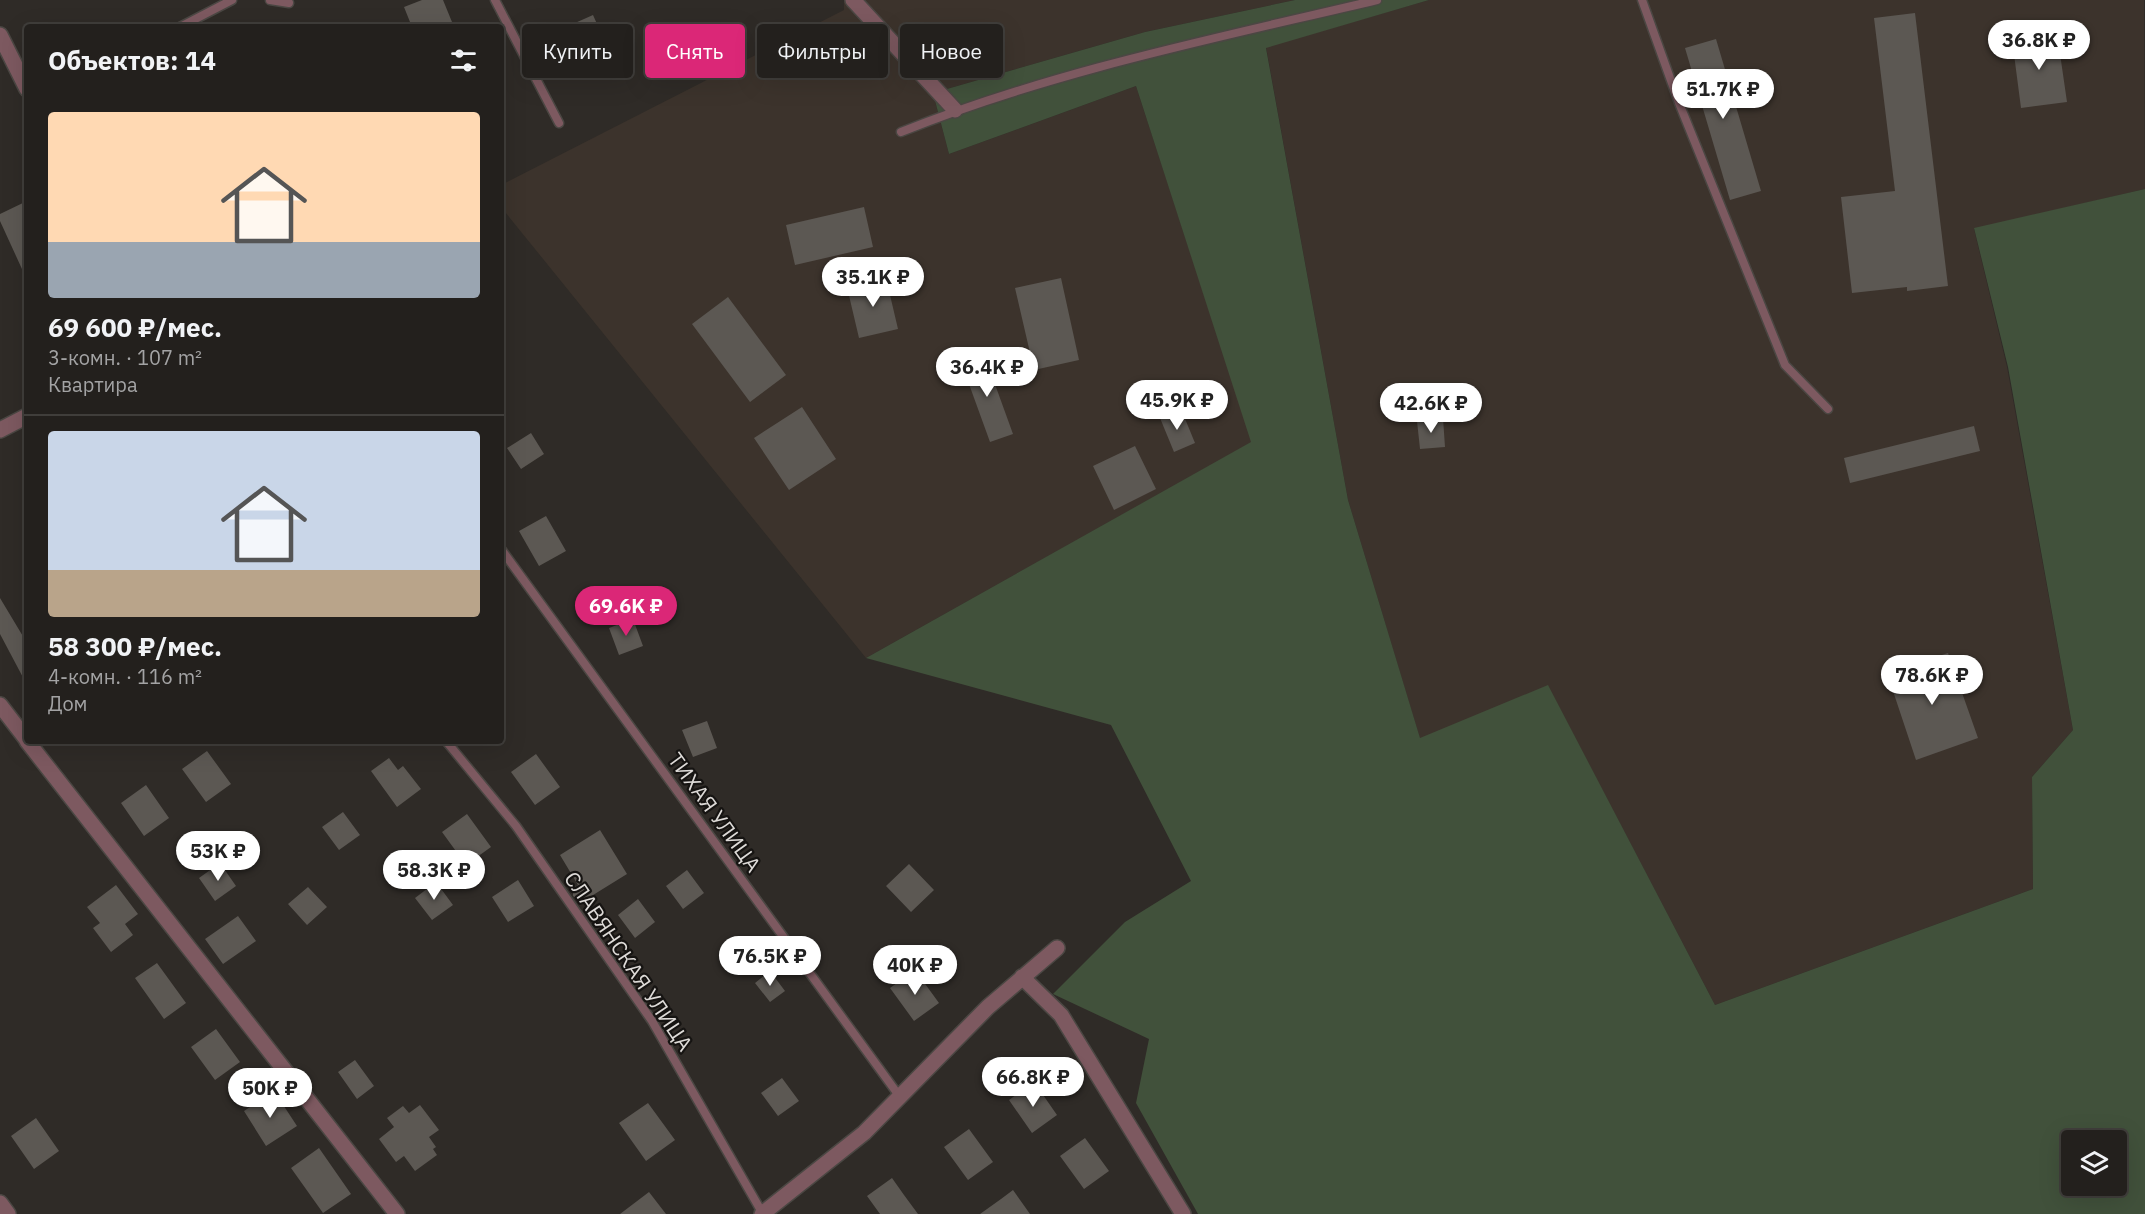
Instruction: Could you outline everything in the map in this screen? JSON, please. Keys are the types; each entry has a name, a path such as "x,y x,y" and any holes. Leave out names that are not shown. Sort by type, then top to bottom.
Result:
{"street":[{"path":"853,0 955,110"},
{"path":"0,35 24,83"},
{"path":"0,429 24,417"},
{"path":"0,705 24,737"},
{"path":"29,744 397,1214"},
{"path":"763,1214 864,1132 988,1006 1057,948"},
{"path":"1022,978 1061,1015 1184,1214"},
{"path":"0,1203 8,1214"}],"lane":[{"path":"186,24 232,0"},
{"path":"270,0 289,3"},
{"path":"495,0 559,123"},
{"path":"901,132 955,110 1152,53 1377,0"},
{"path":"1642,0 1679,103 1785,365 1828,409"},
{"name":"ТИХАЯ УЛИЦА","path":"504,553 900,1096"},
{"name":"СЛАВЯНСКАЯ УЛИЦА","path":"448,744 516,826 652,1021 763,1214"}],"shaded area":[{"path":"844,0 1295,0 1145,32 1003,73 1003,24 900,24 900,78 985,78 933,93 949,154 1136,86 1252,442 866,658 504,211 504,183 711,78 745,78 745,61 757,54 757,78 888,78 888,24 817,24 844,10"},
{"path":"1429,0 2144,0 2145,189 1974,229 2007,367 2073,730 2032,777 2033,889 1715,1005 1548,686 1420,739 1348,500 1266,47"}],"green space":[{"path":"1295,0 1429,0 1266,48 1348,500 1420,738 1548,685 1715,1005 2033,889 2032,777 2073,730 2008,367 1974,228 2145,189 2145,1214 1198,1214 1136,1103 1149,1039 1053,994 1125,922 1191,881 1111,725 866,658 1251,442 1136,86 949,154 933,93 985,78 1003,78 1003,73 1145,32"}],"building":[{"path":"422,0 443,0 452,22 411,24 404,7"},
{"path":"1915,13 1948,286 1907,291 1907,287 1852,293 1841,197 1895,191 1874,18"},
{"path":"593,15 597,24 573,24"},
{"path":"2057,33 2067,102 2021,108 2012,39"},
{"path":"1716,39 1761,191 1730,200 1685,48"},
{"path":"24,202 24,273 0,221 0,214"},
{"path":"864,207 873,247 795,265 786,225"},
{"path":"886,278 898,329 859,338 847,287"},
{"path":"1061,278 1079,360 1034,370 1015,288"},
{"path":"728,297 786,375 750,402 692,324"},
{"path":"984,354 1013,434 990,442 961,362"},
{"path":"802,407 836,459 789,490 754,438"},
{"path":"1181,409 1195,443 1174,452 1160,418"},
{"path":"1443,418 1445,447 1420,449 1417,421"},
{"path":"1974,426 1980,451 1850,483 1844,458"},
{"path":"531,433 544,454 521,469 507,448"},
{"path":"1135,446 1156,489 1114,510 1093,466"},
{"path":"546,516 566,551 539,566 519,531"},
{"path":"0,598 24,638 24,679 0,634"},
{"path":"633,619 643,646 619,655 609,628"},
{"path":"1948,653 1978,738 1916,760 1887,673"},
{"path":"707,721 717,748 693,757 682,730"},
{"path":"207,751 231,784 206,802 182,769"},
{"path":"536,754 560,787 535,805 511,772"},
{"path":"389,758 398,770 403,766 421,789 397,807 371,771"},
{"path":"146,785 169,818 144,836 121,803"},
{"path":"343,812 360,835 339,850 322,827"},
{"path":"467,814 491,847 466,865 442,832"},
{"path":"600,830 627,874 585,900 578,899 573,896 573,888 578,885 560,855"},
{"path":"220,863 236,886 215,901 199,878"},
{"path":"909,864 934,890 911,912 886,886"},
{"path":"687,870 704,893 683,909 666,886"},
{"path":"518,880 534,906 508,922 492,897"},
{"path":"436,882 453,905 432,920 415,898"},
{"path":"116,885 138,914 125,924 133,935 111,952 93,928 100,923 87,907"},
{"path":"308,887 327,907 307,925 288,904"},
{"path":"638,899 655,922 635,938 618,915"},
{"path":"238,916 256,941 223,964 205,939"},
{"path":"157,963 186,1003 164,1019 135,978"},
{"path":"915,970 939,1003 914,1021 890,988"},
{"path":"770,971 785,991 770,1002 755,983"},
{"path":"216,1029 240,1062 215,1080 191,1047"},
{"path":"355,1060 374,1086 357,1099 338,1072"},
{"path":"782,1078 799,1101 778,1116 761,1093"},
{"path":"1034,1082 1057,1115 1032,1133 1009,1100"},
{"path":"274,1091 297,1126 266,1146 244,1111"},
{"path":"648,1103 675,1140 646,1161 619,1123"},
{"path":"420,1105 439,1130 429,1137 436,1147 433,1149 437,1155 415,1171 404,1156 396,1162 379,1139 394,1127 387,1118 403,1106 409,1113"},
{"path":"36,1118 59,1151 34,1169 11,1136"},
{"path":"969,1129 993,1162 968,1180 944,1147"},
{"path":"1085,1138 1109,1171 1084,1189 1060,1156"},
{"path":"319,1148 351,1194 323,1213 291,1168"},
{"path":"892,1178 918,1214 880,1214 867,1196"},
{"path":"1013,1190 1030,1214 980,1214 1001,1199"},
{"path":"649,1192 666,1214 620,1214"}]}
